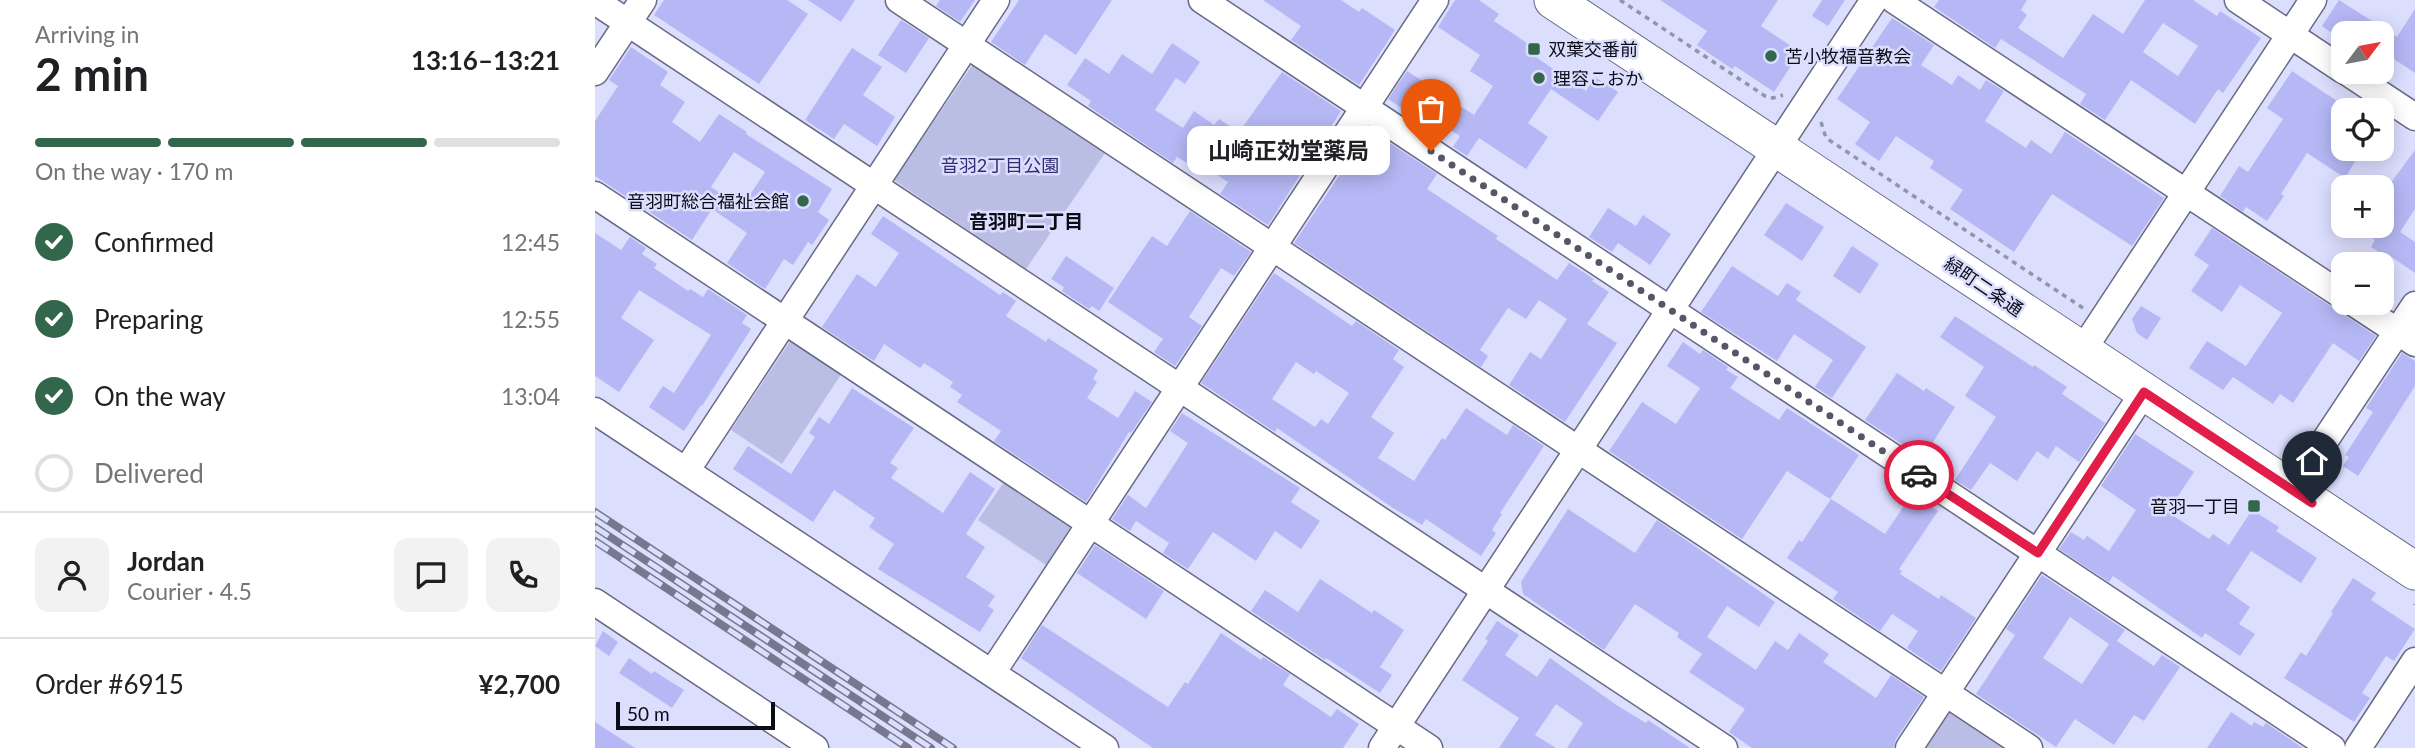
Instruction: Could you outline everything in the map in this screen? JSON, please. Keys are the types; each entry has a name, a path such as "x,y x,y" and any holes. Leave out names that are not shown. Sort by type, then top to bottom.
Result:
{"street":[{"path":"595,72 643,0"},
{"path":"899,0 2029,748"},
{"path":"686,471 996,0"},
{"path":"1202,0 2332,748"},
{"path":"992,673 1435,0"},
{"name":"緑町二条通","path":"1553,0 2415,572"},
{"path":"1389,737 1874,0"},
{"path":"1894,0 2331,288"},
{"path":"2238,0 2331,62"},
{"path":"2082,351 2313,0"},
{"path":"595,1 1724,748"},
{"path":"2365,84 2415,117"},
{"path":"595,195 1090,523 1389,737 1429,748"},
{"path":"2292,490 2406,338 2415,305"},
{"path":"2372,315 2406,338"},
{"path":"1909,748 2144,392"},
{"path":"595,411 1105,748"},
{"path":"595,602 815,748"},
{"path":"2358,748 2415,661"}],"path":[{"path":"1620,0 1765,96 1773,98 1785,95"},
{"path":"1820,117 1826,138 2083,308"}],"green space":[{"name":"音羽2丁目公園","path":"975,61 1107,150 1026,269 894,180"},
{"path":"793,337 844,370 782,464 731,430"},
{"path":"1006,479 1073,523 1046,565 978,520"},
{"path":"1949,708 2010,748 1923,748"}],"building":[{"path":"664,0 787,0 808,14 759,84 654,15"},
{"path":"808,0 855,0 841,22"},
{"path":"940,0 975,0 960,22 936,6"},
{"path":"1019,0 1112,0 1076,55 1045,34 1025,65 991,42"},
{"path":"1263,0 1341,0 1359,12 1362,8 1395,30 1359,85 1291,40 1301,26"},
{"path":"1455,0 1479,0 1499,14 1494,21 1530,45 1527,51 1586,91 1595,77 1618,92 1598,121 1551,89 1528,123 1548,137 1526,169 1479,138 1467,156 1453,147 1460,136 1432,118 1427,125 1388,99 1407,71 1474,115 1493,86 1470,71 1480,55 1438,27"},
{"path":"1660,0 1778,0 1761,26 1800,52 1774,92 1735,66 1732,69 1697,45 1707,31"},
{"path":"1822,0 1845,0 1828,26 1812,16"},
{"path":"1939,0 2027,0 2021,10 2027,15 2018,28 2063,58 2093,14 2123,34 2145,0 2193,0 2217,16 2220,11 2261,38 2223,93 2218,89 2195,124 2131,80 2105,120 2080,104 2086,94 2001,39 1995,48 1934,7","holes":["2163,23 2198,46 2178,76 2143,52"]},
{"path":"2339,0 2372,21 2331,21 2331,32 2322,26"},
{"path":"2415,9 2415,73 2394,59 2394,35 2397,37"},
{"path":"1892,18 1934,45 1921,65 1952,85 1958,75 1980,90 1986,80 2004,91 1985,121 2026,148 2031,140 2051,154 2065,132 2164,198 2132,246 2052,194 2014,252 1950,209 1963,190 1930,168 1934,161 1896,136 1879,161 1855,144 1870,122 1837,99"},
{"path":"901,20 929,38 906,73 878,55"},
{"path":"1172,43 1200,62 1185,84 1176,78 1155,110 1183,128 1194,111 1214,125 1219,119 1239,132 1282,72 1341,111 1268,225 1220,194 1228,182 1191,158 1187,163 1177,157 1173,163 1088,106 1091,101 1067,85 1085,58 1109,74 1122,54 1152,74"},
{"path":"631,47 668,72 660,85 685,102 672,122 700,142 719,114 832,189 818,212 829,220 812,245 808,242 793,265 784,259 765,289 727,263 747,233 712,209 692,240 595,176 595,121 618,86 609,80","holes":["734,152 765,172 742,207 711,187"]},
{"path":"852,48 882,67 863,95 895,117 877,146 844,124 834,139 805,120"},
{"path":"2292,71 2332,98 2331,161 2355,161 2347,175 2340,175 2307,153 2267,221 2246,207 2243,212 2220,196 2239,166 2248,172 2283,119 2267,108"},
{"path":"1370,130 1437,174 1427,189 1498,236 1496,239 1557,280 1569,263 1609,292 1587,324 1617,343 1565,422 1509,385 1530,352 1541,359 1567,319 1539,300 1526,319 1508,308 1480,350 1488,356 1481,367 1294,243"},
{"path":"2415,150 2415,209 2400,232 2415,242 2415,273 2394,259 2394,252 2379,252 2371,247 2375,240 2372,238 2394,238 2394,179"},
{"path":"1786,203 1824,227 1802,261 1764,235"},
{"path":"1608,208 1636,226 1643,215 1671,234 1650,265 1618,243 1612,252 1589,237"},
{"path":"1190,211 1251,252 1234,276 1221,268 1189,317 1202,326 1175,366 1154,352 1163,339 1108,302 1152,236 1167,246"},
{"path":"883,216 1000,295 1003,292 1016,301 1006,316 1046,342 1048,338 1098,370 1093,379 1097,382 1087,398 1118,418 1135,391 1152,402 1131,433 1129,432 1086,502 994,441 1001,431 957,402 962,395 950,387 953,382 924,363 920,368 884,344 874,361 822,327 857,274 876,287 899,253 871,234"},
{"path":"2212,228 2331,306 2331,315 2344,315 2376,336 2359,361 2333,343 2293,403 2280,394 2273,404 2233,377 2223,390 2189,368 2207,341 2246,366 2282,313 2240,285 2222,312 2191,291 2209,265 2194,255"},
{"path":"595,233 621,250 630,237 646,248 642,254 657,264 654,268 688,291 690,289 703,297 708,289 747,315 742,323 751,329 684,431 649,407 663,386 674,393 711,335 639,290 621,318 654,340 619,392 595,376"},
{"path":"1852,246 1879,264 1860,294 1833,276"},
{"path":"1066,256 1114,288 1099,311 1092,306 1089,309 1062,291 1064,287 1051,279"},
{"path":"1732,266 1778,296 1787,283 1801,292 1796,300 1866,347 1832,398 1815,387 1833,360 1794,334 1777,361 1701,312"},
{"path":"1274,273 1352,326 1356,321 1399,350 1393,359 1404,367 1371,417 1394,433 1378,458 1414,481 1442,438 1445,440 1466,408 1507,435 1513,425 1544,446 1500,513 1502,514 1492,530 1496,533 1481,556 1426,519 1422,525 1393,508 1277,428 1275,432 1201,383","holes":["1296,362 1314,374 1316,371 1349,393 1328,424 1321,419 1315,427 1272,399"]},
{"path":"2141,306 2161,318 2147,340 2137,333 2132,319"},
{"path":"1955,316 2067,387 2062,394 2105,423 2079,462 2056,446 2048,459 2037,451 2017,481 1990,463 1971,490 1955,480 1996,417 1965,396 1984,367 1940,337"},
{"path":"1683,342 1700,354 1703,350 1728,367 1726,370 1738,377 1730,388 1779,420 1787,408 1859,455 1830,499 1787,471 1742,539 1609,451 1642,402 1676,424 1700,388 1667,366"},
{"path":"2402,353 2415,361 2415,386 2358,476 2343,466 2349,457 2345,455 2373,412 2366,408"},
{"path":"1897,373 1955,407 1923,458 1865,420"},
{"path":"852,388 914,428 890,463 898,468 891,478 943,513 970,472 995,489 966,534 985,547 966,577 995,596 988,606 994,610 980,632 878,569 894,544 869,527 875,518 834,490 813,522 733,469 748,446 791,474 815,437 809,433 819,417 829,424"},
{"path":"1182,413 1300,488 1291,502 1320,521 1301,549 1275,531 1256,561 1213,532 1188,569 1163,553 1169,543 1136,521 1130,531 1112,519 1128,495 1146,508 1188,443 1170,431"},
{"path":"2135,434 2194,472 2170,508 2174,512 2172,515 2209,539 2213,534 2229,545 2252,510 2279,527 2276,531 2317,558 2301,583 2251,551 2226,590 2250,607 2239,624 2255,634 2240,656 2205,633 2202,638 2113,576 2109,582 2059,549 2071,532 2084,540 2087,536 2109,551 2136,510 2101,486"},
{"path":"1912,494 1938,511 1899,569 1902,571 1900,574 1939,599 1941,595 1976,618 1941,671 1907,648 1918,631 1892,614 1880,631 1833,599 1838,592 1787,558 1799,540 1802,542 1831,499 1885,534"},
{"path":"1568,509 1635,553 1657,520 1775,602 1759,627 1727,606 1707,637 1756,670 1775,641 1788,650 1799,633 1829,654 1823,662 1876,698 1891,675 1924,697 1896,739 1893,748 1752,748 1729,732 1745,709 1689,672 1702,654 1677,637 1679,633 1635,604 1604,650 1523,594 1521,582"},
{"path":"1095,545 1164,591 1146,619 1077,573"},
{"path":"2042,575 2125,630 2117,641 2154,666 2162,655 2180,667 2144,721 2134,715 2114,745 2075,719 2056,747 1976,694 2015,635 2006,629","holes":["2070,617 2109,644 2082,684 2043,658"]},
{"path":"2353,578 2376,593 2371,600 2415,629 2394,661 2386,656 2362,693 2370,698 2354,722 2284,678 2301,652 2306,656"},
{"path":"1320,579 1404,630 1380,667 1392,675 1380,693 1251,611 1265,590 1298,612"},
{"path":"1497,621 1519,635 1505,655 1537,677 1550,658 1618,706 1646,723 1648,720 1690,748 1567,748 1583,723 1556,704 1535,735 1556,748 1499,748 1519,718 1462,680 1488,641 1485,639"},
{"path":"1042,625 1168,707 1185,682 1188,684 1221,633 1261,660 1263,657 1290,674 1283,685 1331,717 1337,709 1359,724 1343,748 1153,748 1021,658"},
{"path":"603,631 618,642 609,656 595,646"},
{"path":"629,658 652,674 654,671 684,690 672,708 619,673"},
{"path":"2231,712 2252,726 2254,722 2263,727 2266,723 2303,748 2207,748"},
{"path":"595,722 635,748 595,748"}],"railway":[{"path":"595,512 953,748"},
{"path":"595,527 931,748"},
{"path":"595,541 908,748"}],"way so far":[{"path":"1431,151 1919,475"}],"place":[{"name":"双葉交番前","path":"1534,49"},
{"name":"苫小牧福音教会","path":"1771,56"},
{"name":"理容こおか","path":"1539,78"},
{"name":"山崎正効堂薬局","path":"1431,151"},
{"name":"音羽町総合福祉会館","path":"803,201"},
{"name":"音羽一丁目","path":"2254,506"}],"district":[{"name":"音羽町二丁目","path":"1026,220"}],"route":[{"path":"1919,475 2038,553 2144,392 2312,503"}]}
